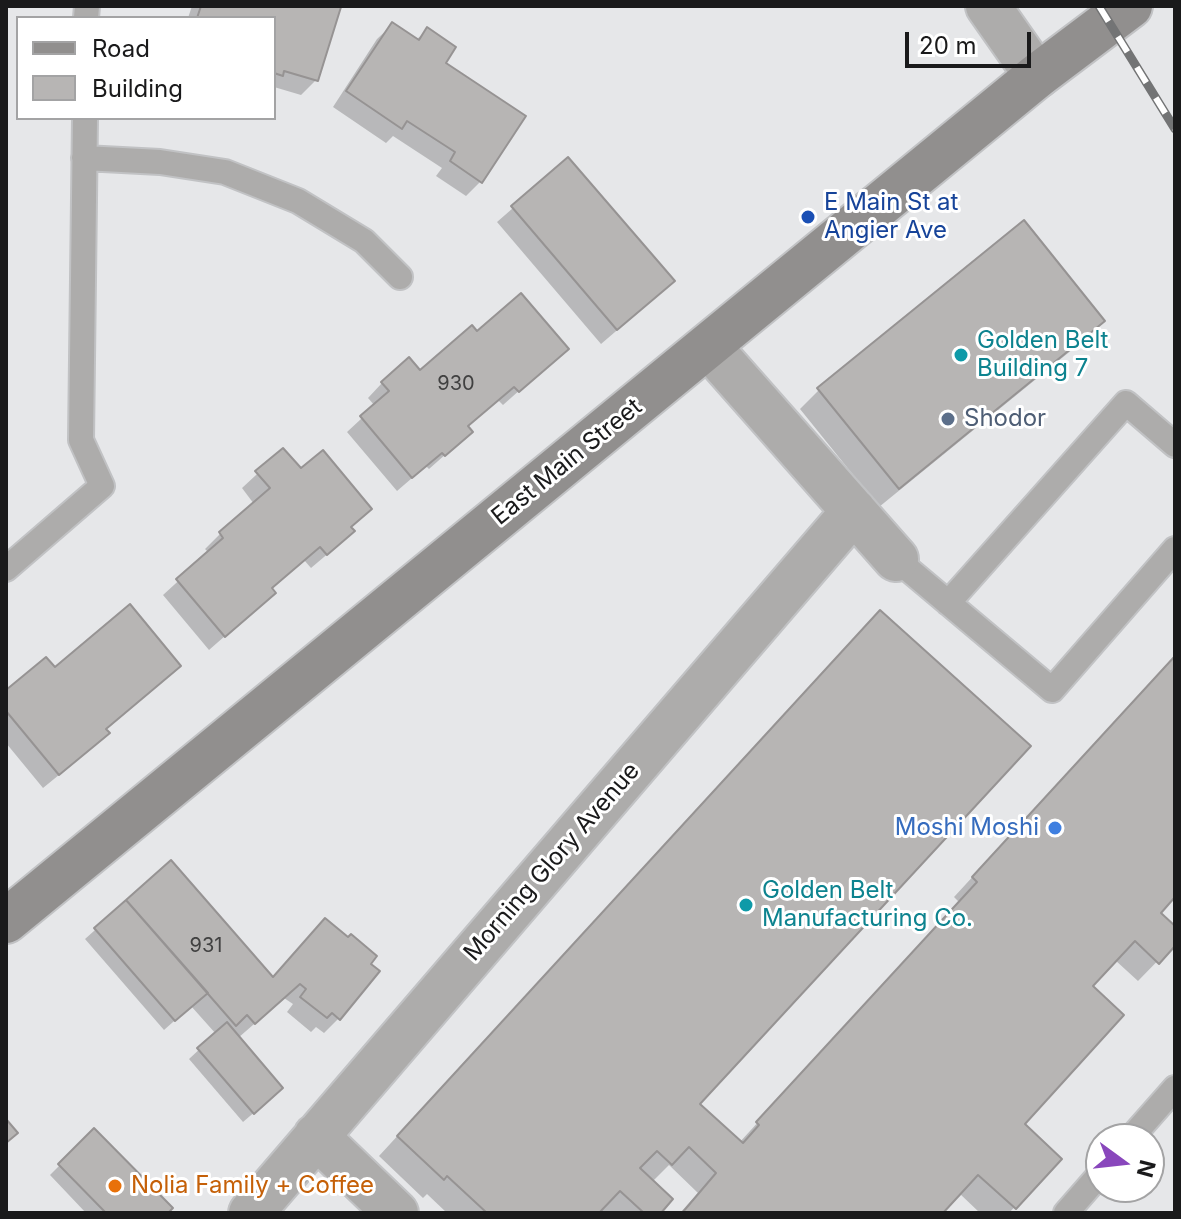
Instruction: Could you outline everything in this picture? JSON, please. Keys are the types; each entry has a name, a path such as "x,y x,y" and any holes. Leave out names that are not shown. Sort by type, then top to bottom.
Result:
{"street":[{"path":"988,6 1037,76"},
{"name":"East Main Street","path":"6,921 1037,76 1130,6"},
{"path":"709,347 896,559"},
{"name":"Morning Glory Avenue","path":"251,1213 854,511"},
{"path":"316,1136 396,1213"}],"lane":[{"path":"6,569 102,486 81,440 85,120"},
{"path":"84,158 160,162 225,172 298,201 364,241 400,277"},
{"path":"948,603 1126,403 1175,445"},
{"path":"896,559 1052,690 1175,549"},
{"path":"1144,1123 1175,1088"},
{"path":"1066,1213 1085,1191"}],"building":[{"path":"201,6 341,7 318,81 284,71 283,76 276,74 276,16 198,16"},
{"path":"392,22 419,40 427,27 456,47 446,63 526,116 482,183 450,161 455,152 407,121 402,129 346,91"},
{"path":"568,157 675,281 617,330 511,206"},
{"name":"Golden Belt Building 7","path":"1024,220 1105,321 899,489 817,388"},
{"path":"521,293 569,349 519,392 514,387 468,426 473,432 412,478 360,416 389,391 381,382 409,357 420,370 472,325 477,331"},
{"path":"283,448 301,468 323,450 372,509 351,527 355,531 327,555 320,547 272,588 276,593 225,637 176,579 223,538 219,532 270,488 255,471"},
{"path":"130,604 181,666 106,729 110,733 59,775 6,711 6,690 46,657 55,667"},
{"name":"Golden Belt Manufacturing Co.","path":"880,610 1031,746 700,1104 743,1143 759,1125 756,1122 977,882 972,877 1175,656 1175,897 1161,913 1175,926 1175,946 1159,964 1135,941 1093,986 1124,1015 1025,1124 1062,1159 1016,1209 978,1175 943,1213 682,1213 716,1173 689,1147 672,1165 657,1151 640,1168 673,1199 661,1213 644,1213 620,1191 599,1213 487,1213 447,1176 444,1180 397,1136"},
{"path":"171,860 273,977 325,918 348,937 351,934 377,956 371,964 380,971 340,1020 332,1013 327,1018 300,997 306,989 300,984 255,1024 247,1015 236,1026 126,900"},
{"path":"126,900 208,993 175,1021 94,928"},
{"path":"227,1022 283,1088 254,1114 197,1048"},
{"path":"6,1119 18,1133 6,1143"},
{"name":"Nolia Family + Coffee","path":"94,1128 173,1208 168,1213 106,1213 58,1164"}],"railway":[{"path":"1099,6 1175,129"}],"place":[{"name":"E Main St at Angier Ave","path":"808,217"},
{"name":"Golden Belt Building 7","path":"961,355"},
{"name":"Shodor","path":"948,419"},
{"name":"Moshi Moshi","path":"1055,828"},
{"name":"Golden Belt Manufacturing Co.","path":"746,905"},
{"name":"Nolia Family + Coffee","path":"115,1186"}]}
